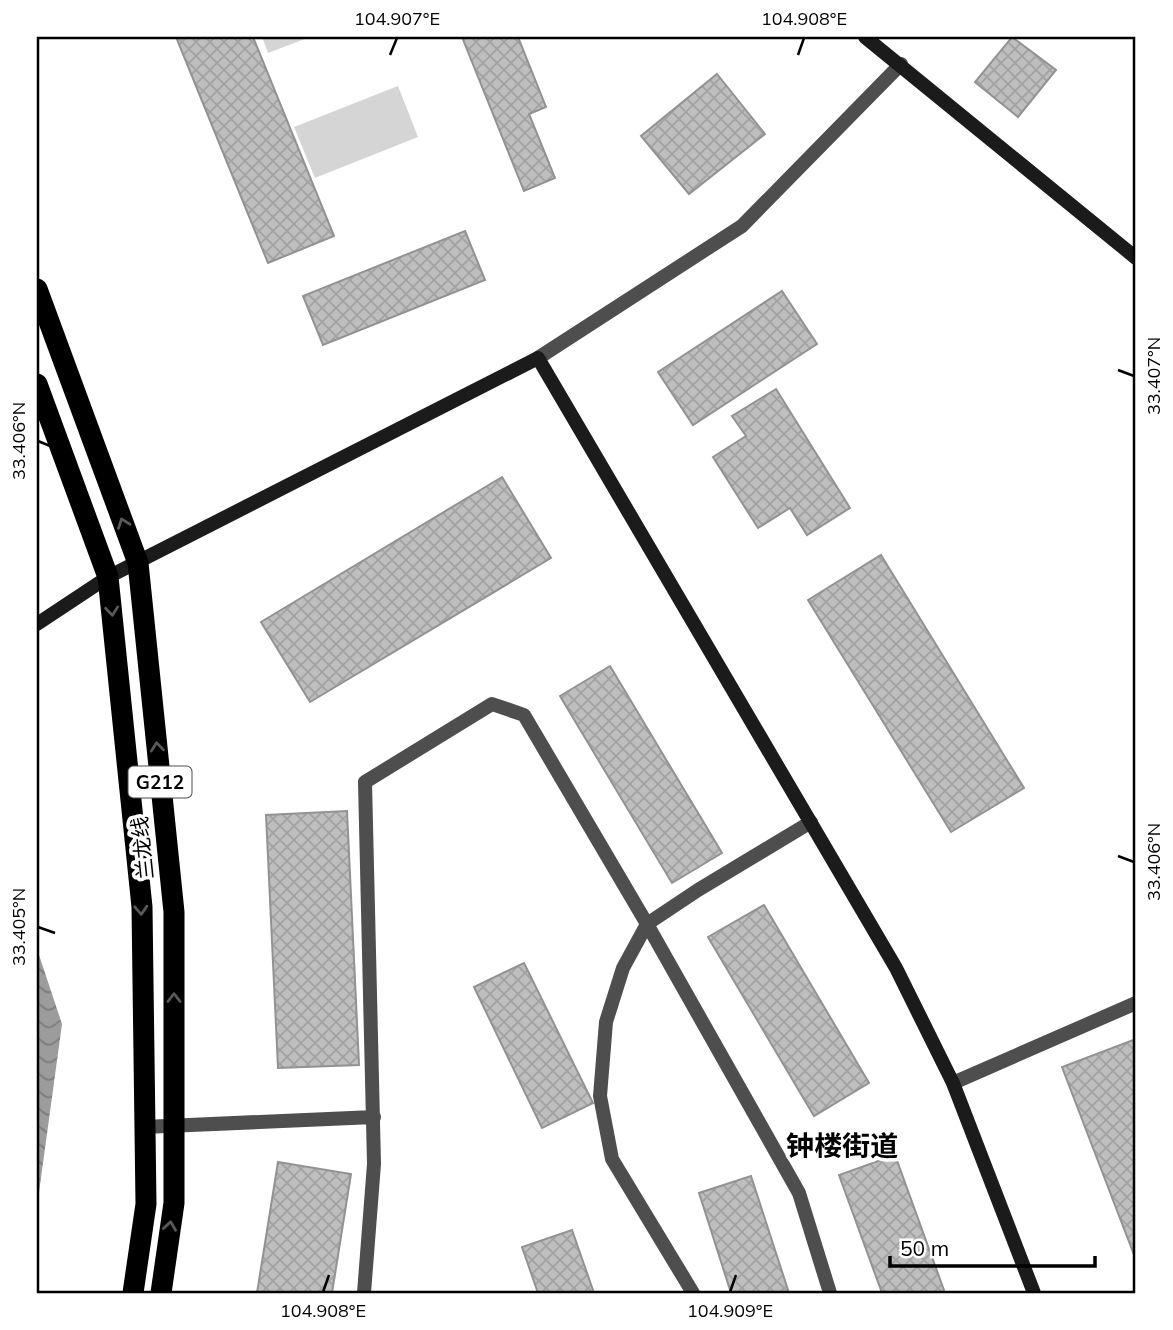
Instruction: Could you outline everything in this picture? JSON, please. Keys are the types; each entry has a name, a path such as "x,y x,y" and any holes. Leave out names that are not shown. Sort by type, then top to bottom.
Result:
{"highway":[{"name":"兰龙线","path":"37,289 138,563 174,912 174,1203 161,1293"},
{"name":"兰龙线","path":"37,384 108,577 142,907 145,1204 133,1293"}],"street":[{"path":"865,37 1136,258"},
{"path":"37,624 108,577 538,358 742,226 901,64"},
{"path":"538,358 896,968 953,1083 1034,1293"},
{"path":"364,1293 374,1164 365,782 492,704 524,715 647,924 799,1193 830,1293"},
{"path":"693,1293 612,1159 600,1096 606,1022 623,968 647,924 811,822"},
{"path":"953,1083 1136,1003"},
{"path":"144,1127 374,1117"}],"shaded area":[{"path":"262,37 310,37 268,53"},
{"path":"398,86 418,137 315,178 294,127"}],"water":[{"path":"37,949 62,1024 37,1207"}],"building":[{"path":"176,37 253,37 334,236 268,263"},
{"path":"462,37 518,37 546,107 529,114 555,178 524,191"},
{"path":"1012,37 1056,70 1018,117 975,82"},
{"path":"717,74 765,134 689,194 641,136"},
{"path":"465,231 485,280 323,345 303,296"},
{"path":"782,291 817,344 693,425 658,372"},
{"path":"776,389 850,508 807,535 790,508 758,528 713,457 746,436 732,416"},
{"path":"502,477 551,558 310,702 261,622"},
{"path":"881,555 1024,788 951,832 808,600"},
{"path":"610,666 722,853 672,883 560,696"},
{"path":"347,811 359,1065 278,1068 266,815"},
{"path":"764,905 869,1083 814,1116 708,937"},
{"path":"524,963 593,1103 542,1128 474,987"},
{"path":"1136,1039 1136,1260 1062,1067"},
{"path":"895,1155 945,1293 882,1293 839,1175"},
{"path":"278,1162 351,1174 332,1293 257,1293"},
{"path":"751,1176 789,1293 731,1293 699,1193"},
{"path":"572,1230 594,1293 538,1293 522,1247"}],"district":[{"name":"钟楼街道","path":"842,1145"}]}
